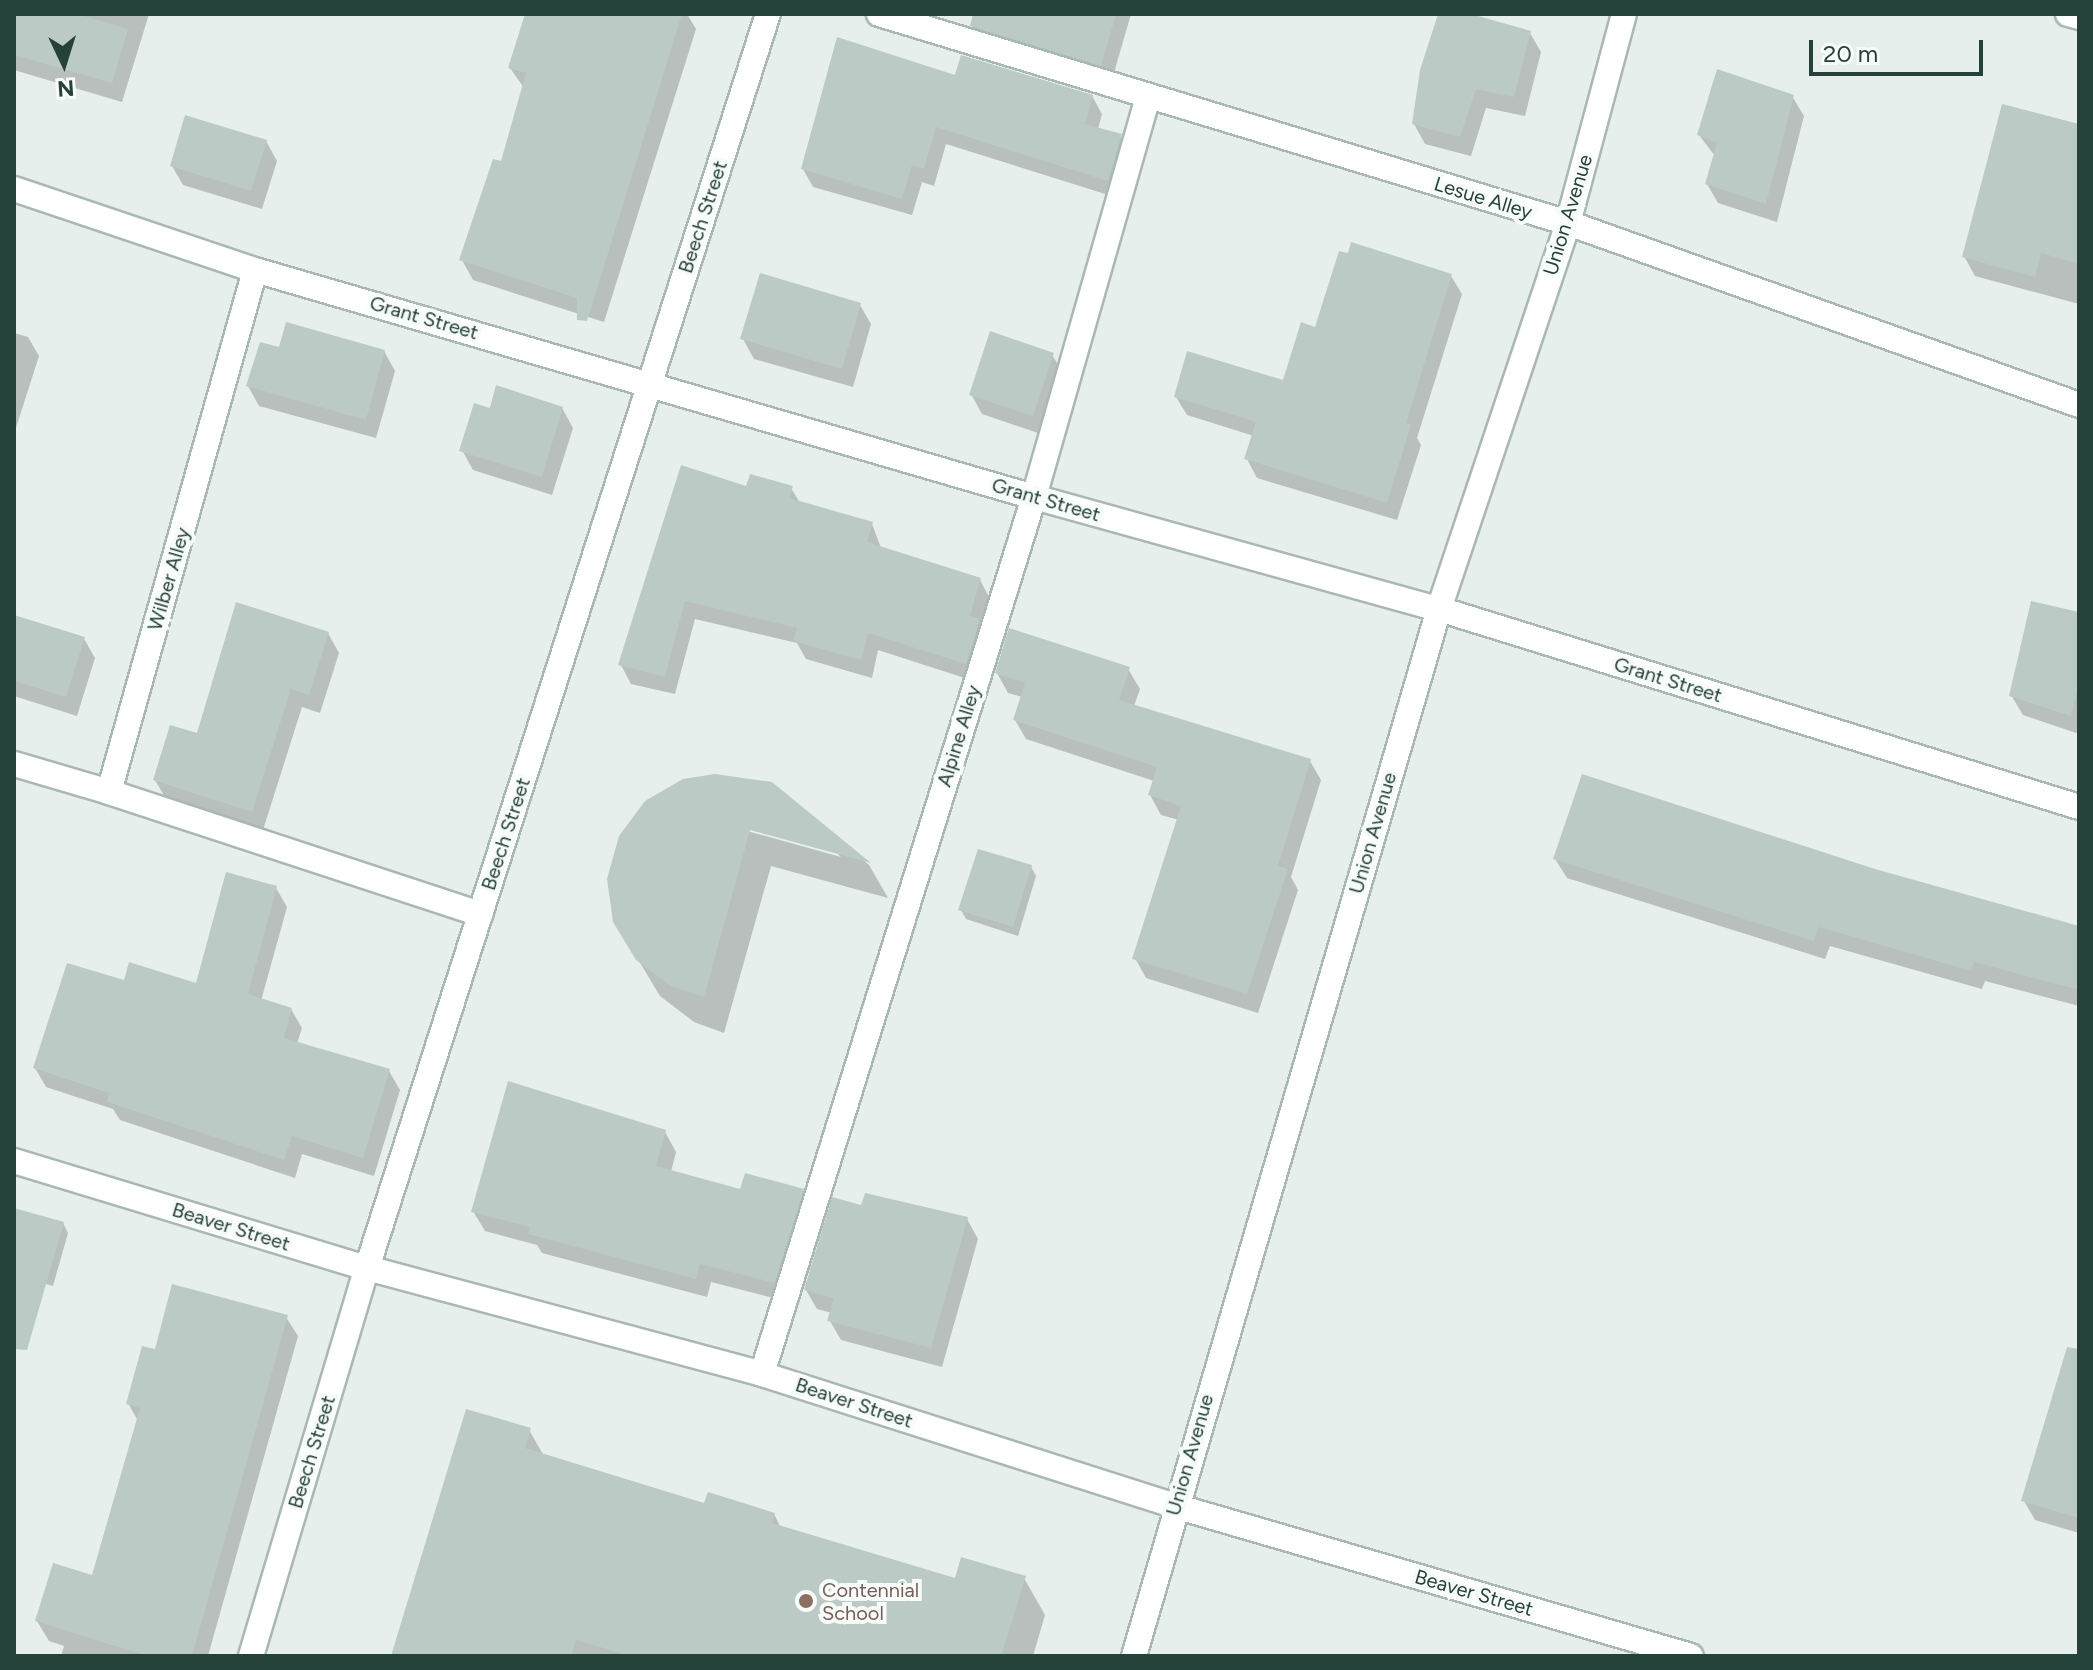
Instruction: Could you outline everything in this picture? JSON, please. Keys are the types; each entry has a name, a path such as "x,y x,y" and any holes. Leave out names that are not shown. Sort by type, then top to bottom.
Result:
{"street":[{"name":"Beech Street","path":"251,1656 367,1268 768,14"},
{"name":"Lesue Alley","path":"879,14 1568,223 2079,405"},
{"name":"Union Avenue","path":"1134,1656 1175,1506 1439,609 1568,223 1624,14"},
{"path":"2068,14 2079,17"},
{"name":"Alpine Alley","path":"762,1374 1034,497 1148,96"},
{"name":"Grant Street","path":"14,189 255,270 650,382 1034,497 1439,609 2079,807"},
{"name":"Wilber Alley","path":"109,792 255,270"},
{"path":"14,764 481,914"},
{"name":"Beaver Street","path":"14,1161 367,1268 762,1374 1175,1506 1691,1656"}],"building":[{"path":"14,14 78,14 128,29 112,83 14,55"},
{"path":"525,14 682,14 587,321 577,320 577,298 459,260 493,159 501,161 526,73 508,68"},
{"path":"973,14 1116,14 1101,66 970,26"},
{"path":"1438,14 1471,14 1531,31 1514,97 1476,89 1460,137 1412,124 1420,70"},
{"path":"837,37 955,75 961,55 1093,95 1085,124 1122,134 1108,181 936,127 924,169 912,165 902,199 801,169"},
{"path":"1717,69 1794,95 1766,204 1705,184 1717,143 1697,135"},
{"path":"2002,104 2079,124 2079,264 2041,253 2035,277 1962,257"},
{"path":"185,115 267,140 251,191 170,166"},
{"path":"1351,242 1452,274 1406,423 1411,425 1387,503 1244,459 1256,422 1174,397 1187,351 1283,380 1301,322 1315,327 1339,251 1348,253"},
{"path":"760,273 861,303 842,369 740,339"},
{"path":"286,322 385,350 366,420 246,386 260,342 279,347"},
{"path":"990,331 1054,353 1033,416 969,395"},
{"path":"496,385 563,407 542,477 459,451 474,403 490,408"},
{"path":"681,465 746,486 750,474 793,486 789,498 873,522 867,542 981,578 970,616 980,619 966,664 868,633 861,660 793,641 797,628 685,601 665,677 618,665"},
{"path":"2031,601 2079,612 2079,683 2071,716 2009,696"},
{"path":"236,602 329,632 309,695 291,689 252,812 153,780 170,725 197,733"},
{"path":"14,615 85,637 66,697 14,681"},
{"path":"1009,628 1130,667 1119,700 1311,759 1278,866 1288,869 1247,994 1132,959 1181,806 1148,795 1157,767 1013,720 1025,683 995,673"},
{"path":"715,774 772,782 871,863 750,830 704,997 671,986 636,960 613,922 607,879 619,836 645,801 683,779"},
{"path":"1582,774 1875,869 2079,926 2079,990 1974,962 1971,971 1819,927 1814,941 1553,859"},
{"path":"978,849 1032,865 1013,927 958,910"},
{"path":"226,872 277,886 248,994 292,1008 284,1038 390,1069 363,1158 292,1136 284,1160 107,1102 109,1093 33,1068 67,963 124,980 129,962 196,983"},
{"path":"508,1081 666,1130 656,1166 740,1189 745,1173 804,1189 775,1283 700,1264 696,1279 528,1234 530,1227 471,1212"},
{"path":"865,1193 968,1217 931,1348 827,1321 834,1298 804,1290 832,1197 861,1205"},
{"path":"14,1208 64,1222 27,1350 14,1349"},
{"path":"172,1284 288,1315 192,1656 147,1656 35,1621 53,1563 92,1575 140,1408 126,1404 142,1346 155,1349"},
{"path":"2067,1347 2079,1349 2079,1518 2021,1501"},
{"path":"466,1409 531,1428 525,1448 704,1503 708,1492 775,1513 772,1523 955,1578 961,1557 1026,1576 1001,1656 630,1656 576,1640 571,1656 391,1656"}],"place":[{"name":"Contennial School","path":"806,1601"}]}
